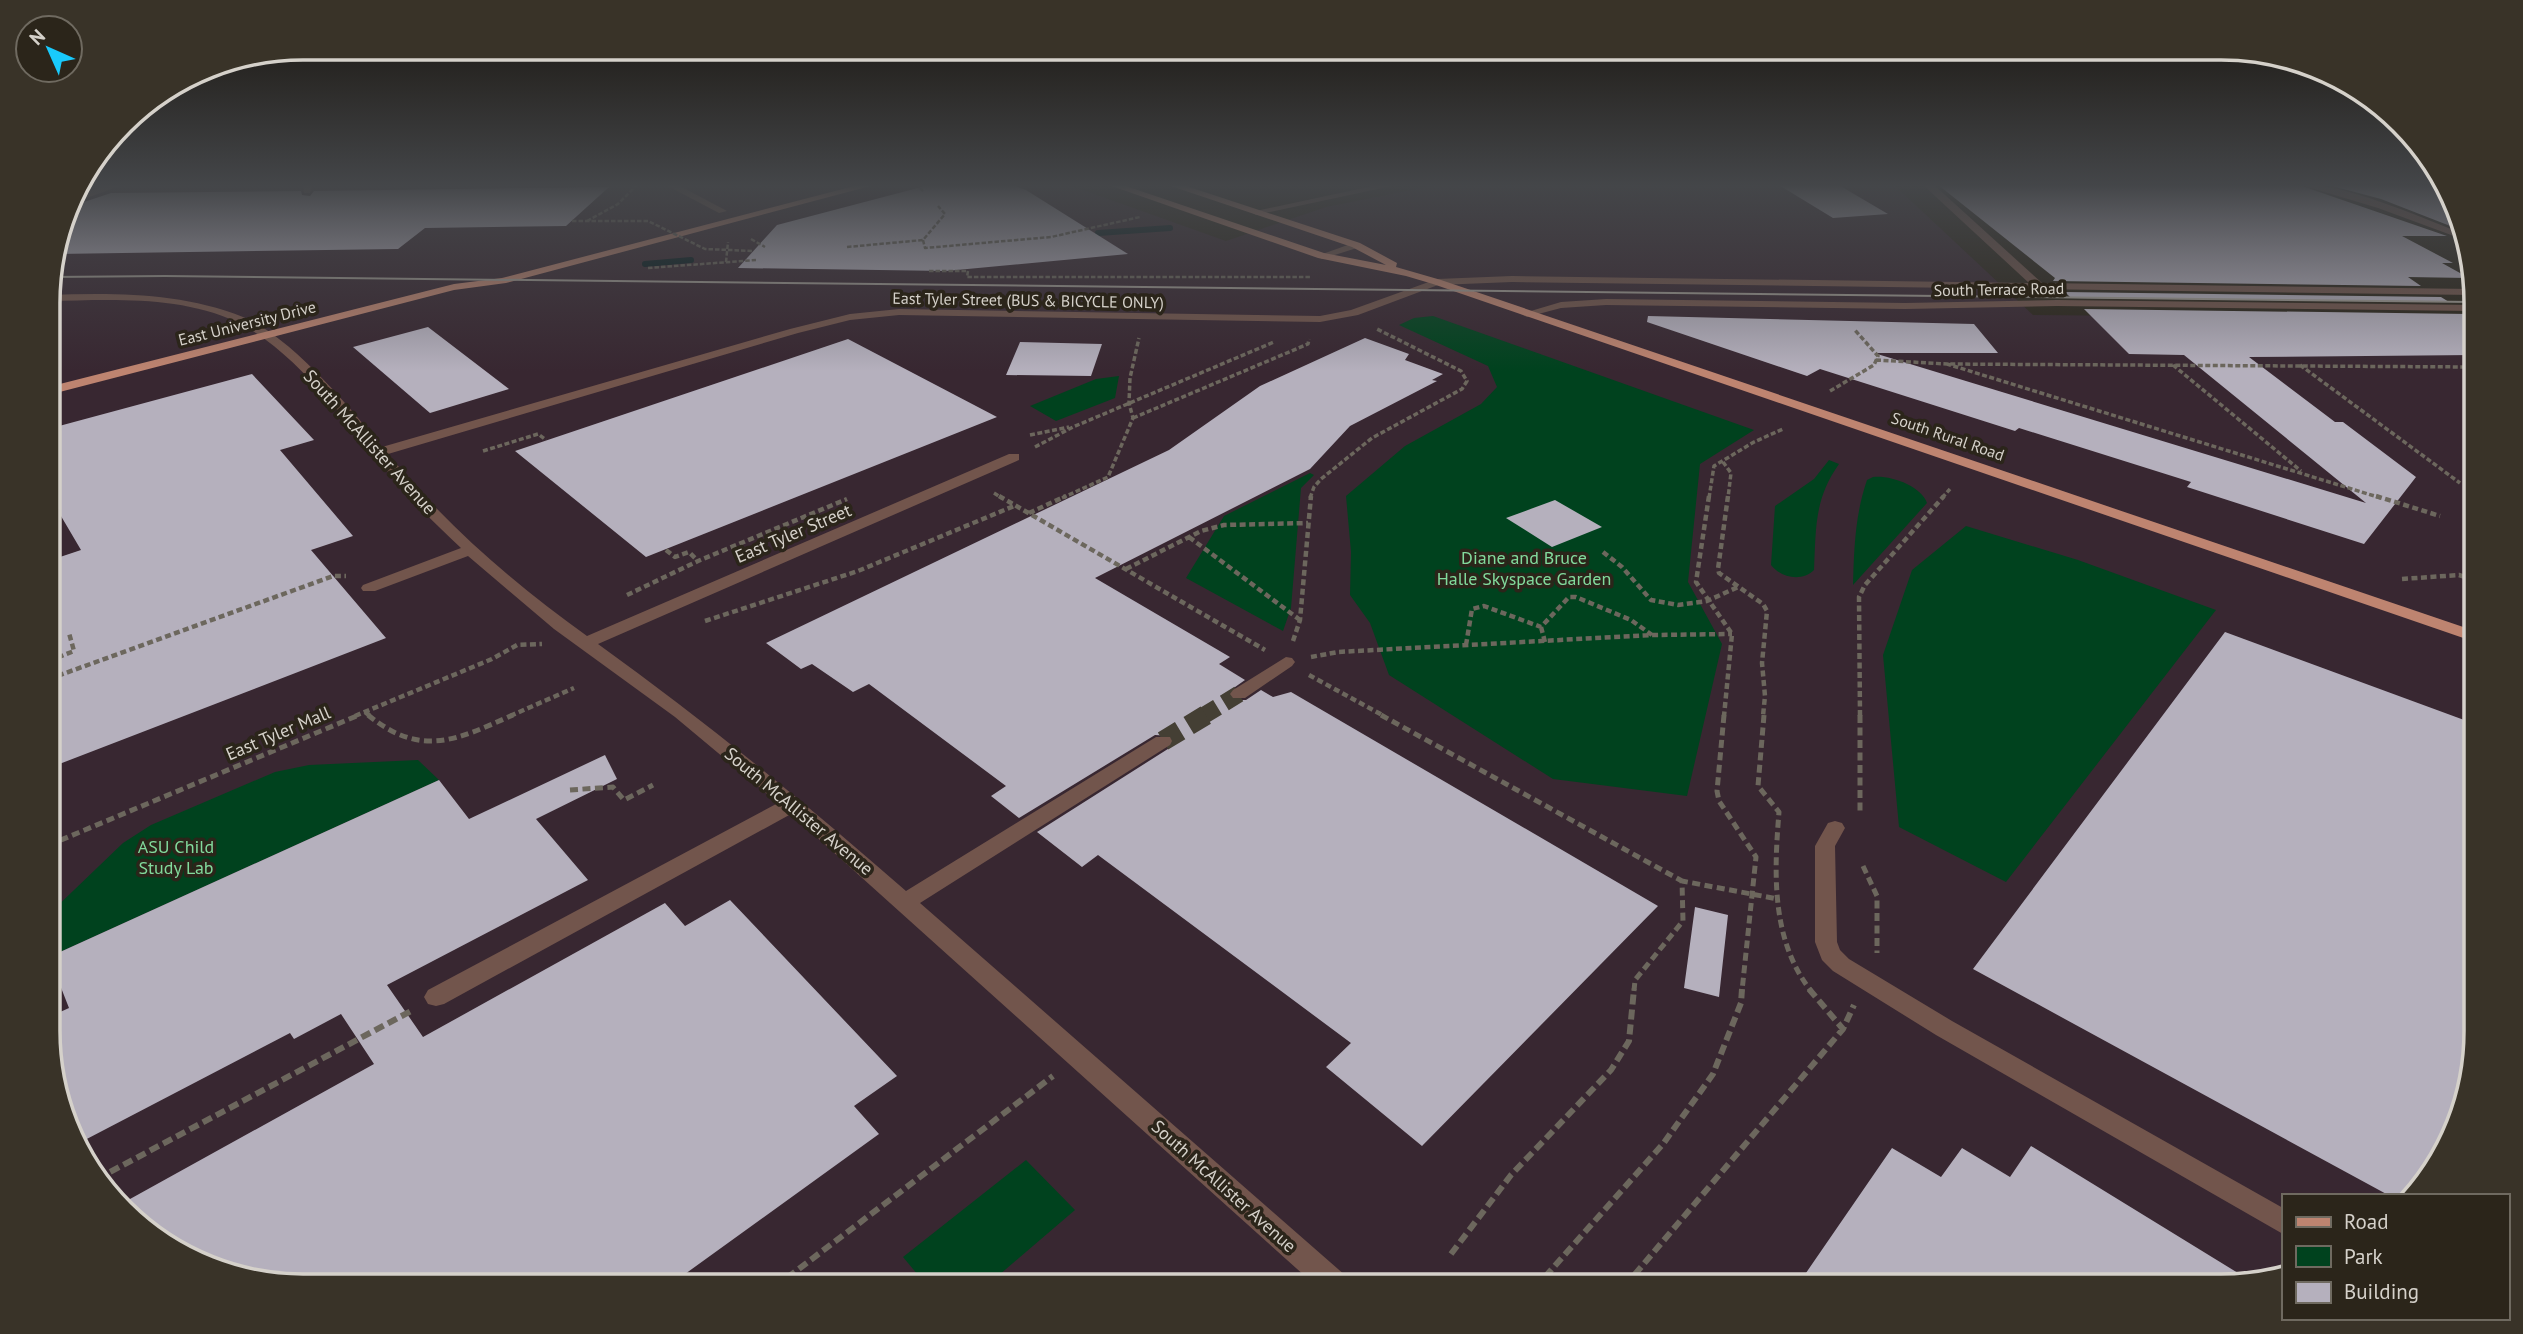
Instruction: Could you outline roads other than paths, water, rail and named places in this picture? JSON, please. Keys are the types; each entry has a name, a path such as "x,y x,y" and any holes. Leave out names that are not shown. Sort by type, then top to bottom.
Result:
{"main road":[{"name":"East University Drive","path":"454,287 465,280 589,246"},
{"name":"East University Drive","path":"60,388 454,287 502,281 635,246"},
{"name":"South Rural Road","path":"1293,246 1322,256 1408,273 1437,282 2464,633"},
{"name":"South Rural Road","path":"1358,246 1408,273"}],"street":[{"path":"1322,256 1352,246"},
{"path":"1995,246 2040,287"},
{"name":"South Terrace Road","path":"1437,282 1528,279 2463,292"},
{"name":"East Tyler Street (BUS & BICYCLE ONLY)","path":"379,452 850,317 899,312 954,312 1294,320 1354,313 1437,282"},
{"name":"South McAllister Avenue","path":"60,298 116,296 189,303 235,317 284,349 354,420 379,452 470,550 560,625 656,694 793,804 1322,1274"},
{"name":"South Terrace Road","path":"1527,314 1561,305 1606,302 2464,308"},
{"name":"East Tyler Street","path":"586,643 1014,457"},
{"path":"369,588 470,550"},
{"path":"1238,694 1286,662"},
{"path":"904,902 1163,741"},
{"path":"436,997 793,804"},
{"path":"1835,828 1825,846 1826,942 1830,954 1841,965 1944,1028 2282,1221"}],"waterway":[{"path":"645,264 691,260"}],"tunnel":[{"path":"1203,716 1239,694"},
{"path":"1163,741 1206,715"}],"tram line":[{"path":"61,277 2464,302"}],"park label":[{"name":"Diane and Bruce Halle Skyspace Garden","path":"1524,567"},
{"name":"ASU Child Study Lab","path":"176,856"}]}
